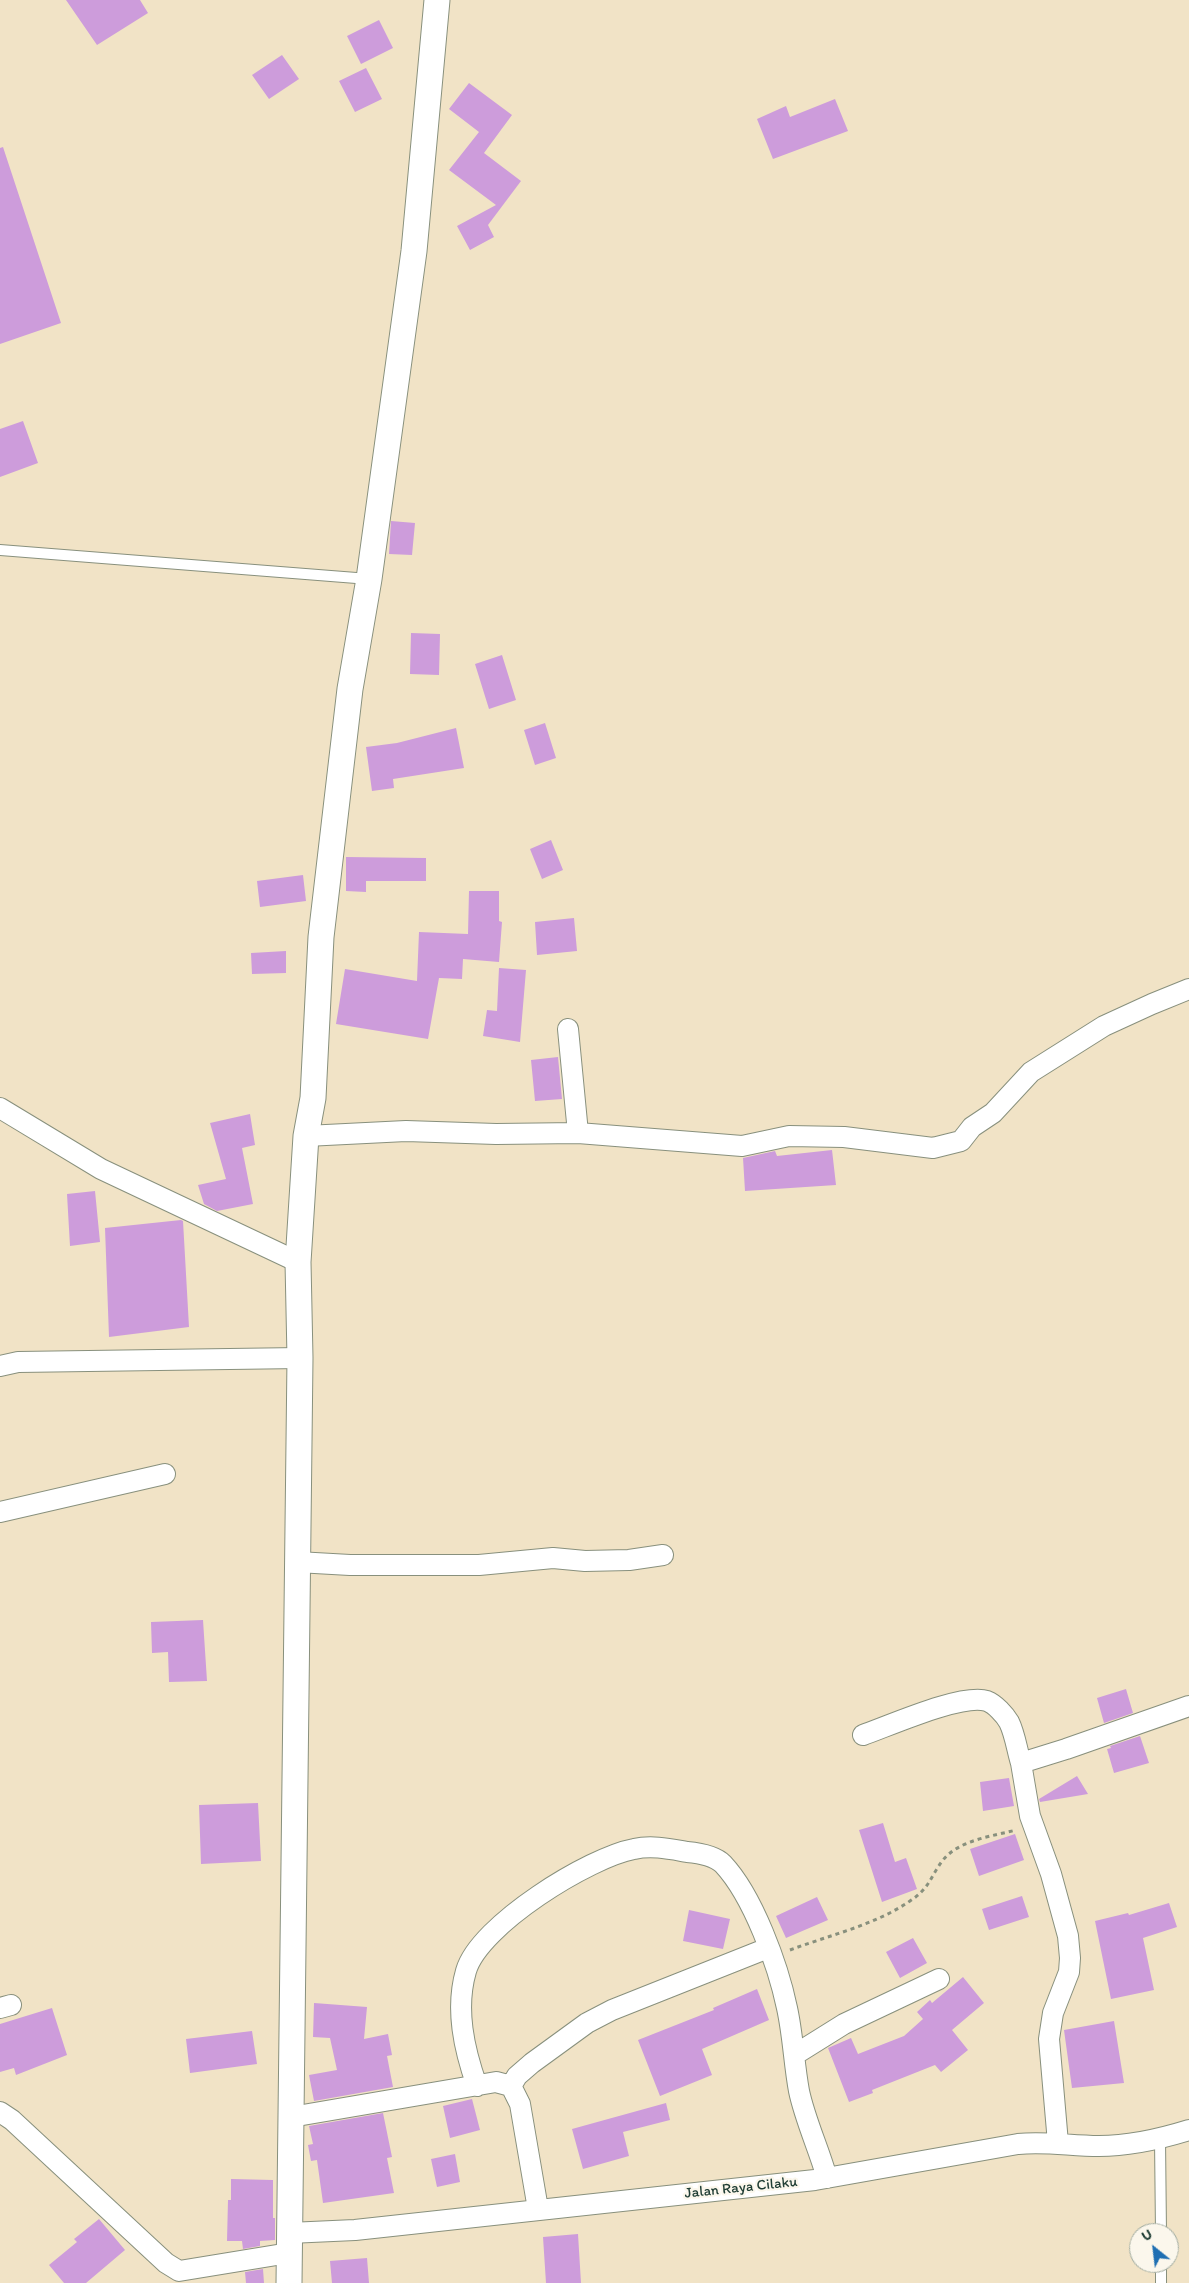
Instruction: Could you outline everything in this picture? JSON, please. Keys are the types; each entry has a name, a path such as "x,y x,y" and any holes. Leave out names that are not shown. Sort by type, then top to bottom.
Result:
{"street":[{"path":"289,2283 300,1358 298,1262 306,1136 313,1098 321,937 350,689 369,579 414,251 437,0"},
{"path":"306,1136 406,1131 496,1134 578,1132 726,1146 742,1146 789,1136 844,1137 933,1148 961,1141 972,1127 992,1113 1031,1072 1104,1026 1189,989"},
{"path":"568,1029 578,1132"},
{"path":"0,1108 101,1169 298,1262"},
{"path":"0,1366 18,1362 300,1358"},
{"path":"0,1512 165,1474"},
{"path":"297,1562 350,1565 479,1565 553,1558 585,1561 629,1560 663,1555"},
{"path":"863,1735 938,1708 971,1699 988,1701 1010,1723 1021,1763 1034,1826 1053,1882 1068,1936 1069,1972 1053,2013 1049,2039 1058,2143"},
{"path":"1021,1763 1189,1706"},
{"path":"477,2086 466,2055 461,2021 466,1970 476,1951 499,1926 550,1888 605,1860 634,1849 658,1848 699,1853 720,1861 737,1880 757,1921 788,2009 796,2054 799,2092 827,2178"},
{"path":"511,2086 517,2076 532,2063 587,2023 612,2010 769,1953"},
{"path":"796,2054 844,2024 939,1979"},
{"path":"291,2117 496,2082 511,2086 520,2104 538,2209"},
{"path":"0,2112 26,2133 166,2263 174,2277"},
{"name":"Jalan Raya Cilaku","path":"174,2277 289,2243 355,2230 827,2178 990,2148 1041,2142 1098,2146 1160,2139 1189,2130"}],"lane":[{"path":"0,550 369,579"},
{"path":"1160,2139 1161,2223"}],"path":[{"path":"769,1953 875,1920 892,1912 924,1892 944,1859 954,1851 974,1840 1034,1826"}],"building":[{"path":"66,0 140,0 148,13 97,45"},
{"path":"379,20 393,48 361,64 347,36"},
{"path":"282,55 299,79 269,99 252,75"},
{"path":"366,68 382,99 355,112 339,81"},
{"path":"469,83 512,115 484,153 521,181 488,225 494,237 470,250 457,226 496,205 449,170 479,132 449,109"},
{"path":"835,99 848,131 773,159 757,119 786,106 790,117"},
{"path":"3,147 61,323 0,344 0,148"},
{"path":"23,421 38,463 0,477 0,429"},
{"path":"391,521 415,523 412,555 389,554"},
{"path":"411,633 440,634 439,675 410,674"},
{"path":"502,655 516,700 489,709 475,664"},
{"path":"545,723 556,758 535,765 524,730"},
{"path":"456,728 464,768 393,779 394,788 372,791 366,747 397,743"},
{"path":"551,840 563,870 542,879 530,849"},
{"path":"346,857 426,858 426,881 366,881 366,892 346,891"},
{"path":"303,875 306,901 260,907 257,881"},
{"path":"469,891 499,891 499,921 502,922 499,962 463,959 462,979 439,978 428,1039 336,1024 345,969 417,981 419,932 468,934"},
{"path":"574,918 577,951 537,955 535,922"},
{"path":"286,951 286,973 252,974 251,953"},
{"path":"499,968 526,970 520,1042 483,1036 487,1010 497,1011"},
{"path":"558,1057 562,1099 535,1101 531,1060"},
{"path":"250,1114 255,1145 242,1148 253,1204 217,1211 204,1204 198,1185 226,1179 210,1123"},
{"path":"832,1150 836,1185 745,1191 743,1158 775,1151 777,1156"},
{"path":"95,1191 100,1242 70,1246 67,1194"},
{"path":"183,1221 189,1327 109,1337 105,1228"},
{"path":"203,1620 207,1681 169,1682 168,1652 152,1653 151,1622"},
{"path":"1126,1689 1133,1713 1104,1723 1097,1698"},
{"path":"1140,1736 1149,1763 1114,1773 1107,1749 1111,1748 1110,1746"},
{"path":"1077,1776 1088,1794 1040,1802 1039,1799"},
{"path":"1009,1778 1014,1806 983,1811 980,1782"},
{"path":"258,1803 261,1861 201,1864 199,1805"},
{"path":"883,1823 895,1862 906,1858 917,1889 882,1902 859,1830"},
{"path":"1015,1834 1024,1860 979,1876 970,1849"},
{"path":"1022,1896 1029,1917 989,1930 982,1909"},
{"path":"817,1897 828,1920 786,1938 776,1916"},
{"path":"1169,1903 1177,1927 1143,1938 1154,1990 1111,1999 1095,1921 1128,1913 1129,1915"},
{"path":"689,1910 730,1919 723,1949 683,1941"},
{"path":"913,1938 927,1963 900,1978 886,1952"},
{"path":"963,1977 984,2003 952,2030 968,2050 941,2072 935,2065 872,2090 873,2093 849,2102 828,2048 851,2038 858,2054 904,2036 923,2019 917,2012 930,2000 932,2003"},
{"path":"757,1989 769,2020 702,2049 712,2075 660,2096 638,2040 714,2010 713,2008"},
{"path":"314,2003 367,2007 364,2039 388,2034 392,2055 387,2056 393,2087 314,2101 309,2075 337,2070 330,2038 313,2037"},
{"path":"52,2008 67,2055 16,2075 14,2068 0,2072 0,2024"},
{"path":"1114,2021 1124,2083 1072,2088 1064,2030"},
{"path":"252,2031 257,2064 190,2073 186,2039"},
{"path":"472,2099 480,2130 450,2138 443,2106"},
{"path":"666,2103 670,2120 623,2132 629,2156 583,2169 572,2129"},
{"path":"383,2113 392,2157 387,2158 394,2193 323,2203 317,2160 311,2161 308,2145 313,2144 309,2126"},
{"path":"455,2154 460,2182 437,2187 431,2159"},
{"path":"231,2179 273,2180 275,2240 260,2241 260,2246 243,2249 242,2241 227,2241 228,2200 231,2200"},
{"path":"99,2219 125,2250 86,2283 64,2283 49,2265 77,2242 74,2239"},
{"path":"578,2234 581,2283 546,2283 543,2237"},
{"path":"367,2258 369,2283 332,2283 330,2261"},
{"path":"263,2269 264,2283 246,2283 245,2272"}]}
